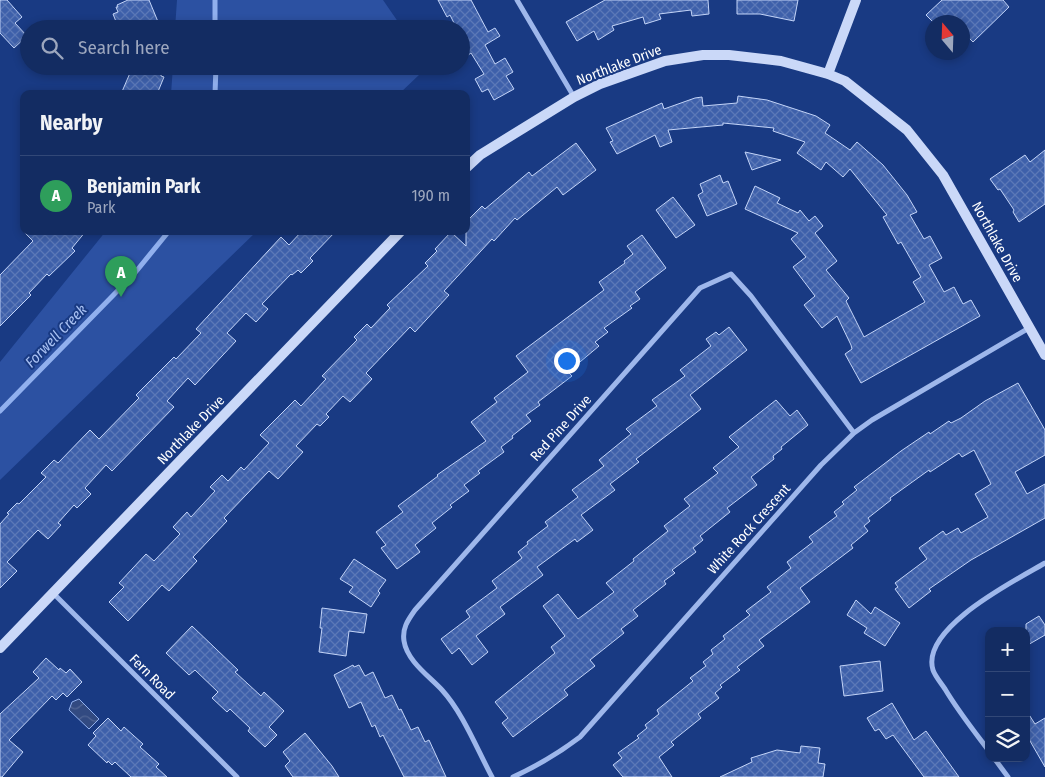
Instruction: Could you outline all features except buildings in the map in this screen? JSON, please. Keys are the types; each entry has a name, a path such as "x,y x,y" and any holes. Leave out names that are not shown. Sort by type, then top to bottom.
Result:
{"street":[{"path":"517,0 574,97"},
{"path":"828,74 856,0"},
{"name":"Northlake Drive","path":"470,164 480,155 574,97 600,84 665,61 703,55 728,55 781,61 828,74 845,81 907,130 943,175 1045,356"},
{"name":"Northlake Drive","path":"0,648 397,235"},
{"name":"Red Pine Drive","path":"492,777 459,714 443,691 410,656 404,642 404,625 415,610 700,288 731,274 751,296 854,433"},
{"name":"White Rock Crescent","path":"513,777 561,752 580,737 821,465 854,433 884,413 1029,328"},
{"path":"985,746 953,703 933,671 931,657 941,636 972,607 1045,563"},
{"name":"Fern Road","path":"53,593 237,777"},
{"path":"997,762 1008,777"}],"shaded area":[{"path":"177,0 383,0 397,20 176,20"},
{"path":"172,75 419,75 403,90 171,90"},
{"path":"103,235 253,235 0,480 0,362"}],"water":[{"path":"79,699 99,719 89,729 69,710 72,702"}],"waterway":[{"name":"Forwell Creek","path":"215,0 215,20"},
{"name":"Forwell Creek","path":"215,90 216,75"},
{"name":"Forwell Creek","path":"0,411 134,274 166,235"}],"place":[{"name":"Benjamin Park","path":"121,297"}]}
